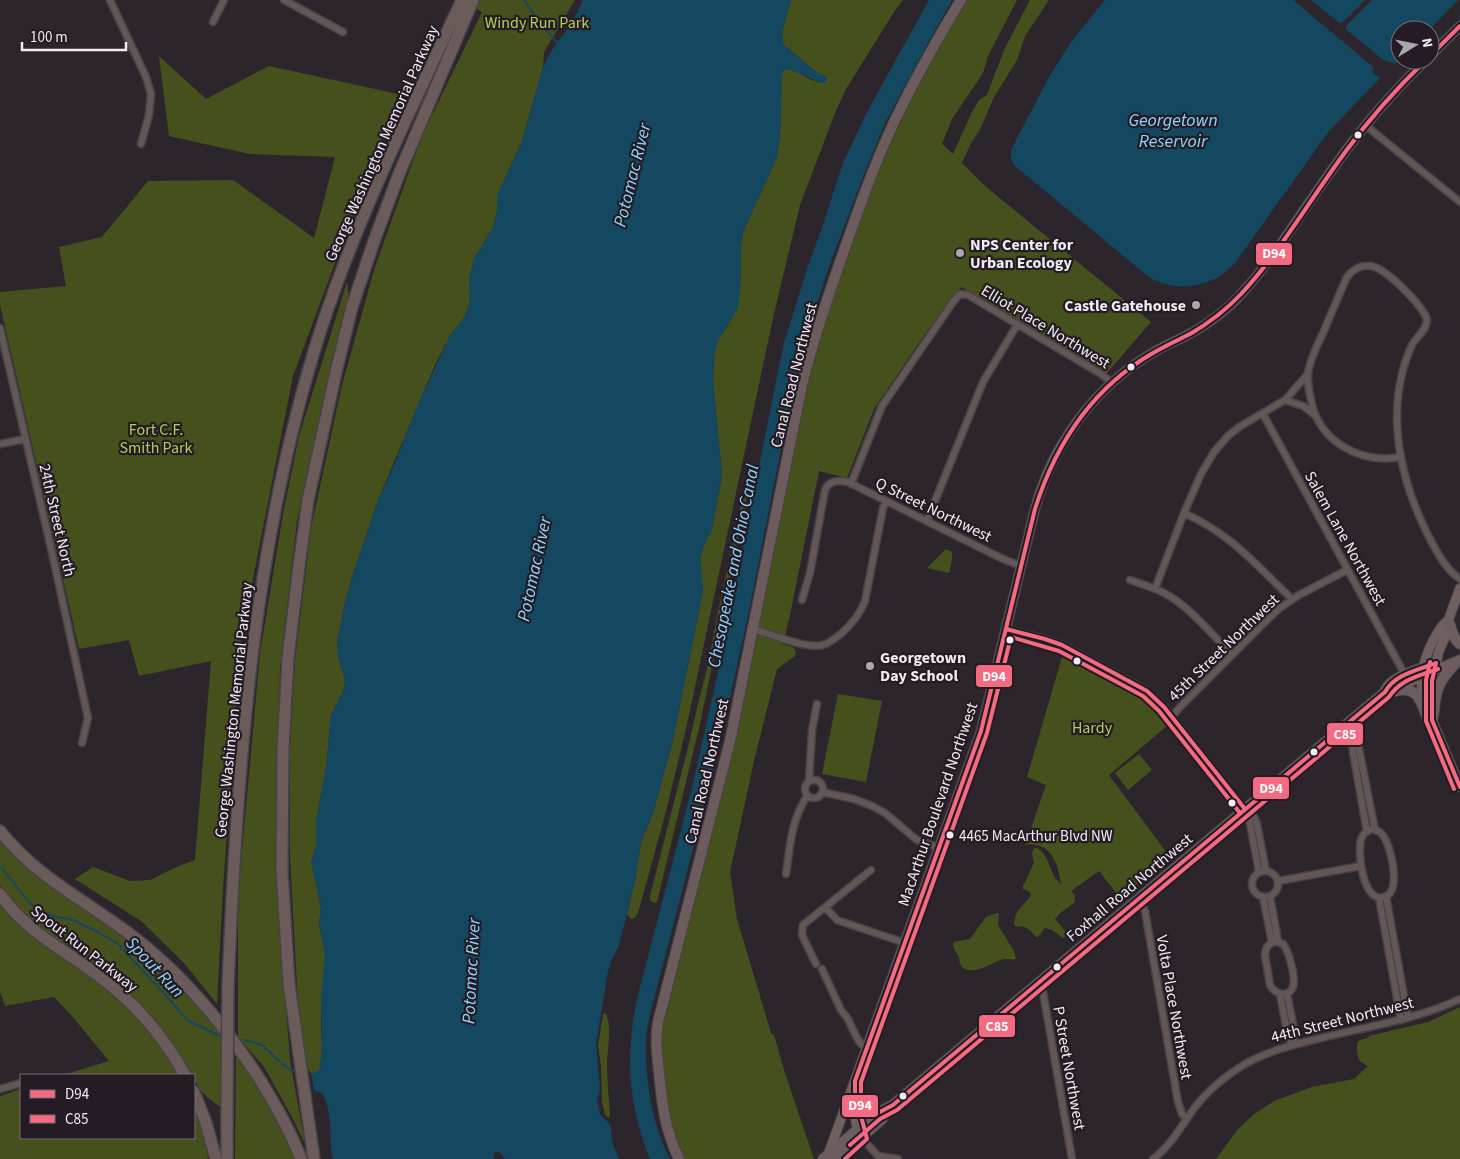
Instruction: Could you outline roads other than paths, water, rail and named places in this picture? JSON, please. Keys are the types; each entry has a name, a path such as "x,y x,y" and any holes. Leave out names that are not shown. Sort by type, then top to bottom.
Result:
{"highway":[{"name":"George Washington Memorial Parkway","path":"227,1159 228,986 234,844 241,758 254,637 272,526 289,443 322,326 359,227 413,106 462,7 473,0"},
{"name":"Canal Road Northwest","path":"679,1159 669,1137 663,1113 656,1046 658,1022 720,782 809,358 857,214 891,130 915,82 961,0"},
{"name":"George Washington Memorial Parkway","path":"314,1159 289,984 282,871 283,749 288,658 308,500 352,306 398,174 462,7"},
{"name":"Spout Run Parkway","path":"0,831 19,853 35,867 132,935 162,960 191,989 221,1025 248,1063 281,1115 302,1159"},
{"name":"Spout Run Parkway","path":"0,894 16,915 29,927 100,977 133,1006 162,1039 184,1074"},
{"path":"195,1095 206,1123 216,1159"}],"main road":[{"path":"1440,46 1460,26"},
{"name":"MacArthur Boulevard Northwest","path":"829,1158 846,1103 856,1081 981,731 1036,502 1051,463 1076,422 1097,398 1127,369 1207,323 1239,297 1266,265 1365,125 1416,70"},
{"path":"1432,720 1432,681 1439,651 1449,628 1448,620 1460,588"},
{"path":"1448,620 1451,632 1455,640 1460,644"},
{"path":"1448,620 1442,624 1427,654 1423,672 1424,702 1460,787"},
{"path":"1432,720 1436,711 1436,695 1442,678 1460,658"},
{"name":"Foxhall Road Northwest","path":"859,1133 881,1120 893,1105 1385,692 1423,672 1460,658"},
{"name":"Foxhall Road Northwest","path":"1385,692 1387,686 1405,675 1423,672"},
{"path":"1385,692 1408,689 1420,699 1426,717 1432,720"},
{"name":"MacArthur Boulevard Northwest","path":"856,1081 855,1102 859,1133"},
{"path":"855,1102 876,1114"},
{"name":"Foxhall Road Northwest","path":"829,1158 859,1133 876,1114 893,1105"}],"street":[{"path":"110,0 146,77 151,94 149,115 141,144"},
{"path":"212,22 224,0"},
{"path":"284,0 343,32"},
{"path":"1365,125 1460,202"},
{"path":"1314,416 1308,388 1308,374 1314,352 1348,275 1355,269 1368,266 1377,269 1406,292 1427,319 1426,325 1410,350 1402,372 1399,389 1398,426 1401,457 1411,497 1423,524 1444,561 1460,579"},
{"name":"Elliot Place Northwest","path":"851,484 884,402 960,294 966,294 1095,370 1112,383"},
{"path":"927,521 983,382 1017,325"},
{"name":"24th Street North","path":"0,328 88,718 82,743"},
{"path":"1155,589 1184,512 1201,474 1217,448 1236,428 1285,400 1308,374"},
{"path":"1285,400 1303,406 1330,436 1349,450 1373,458 1389,459 1401,457"},
{"name":"Salem Lane Northwest","path":"1263,414 1405,675"},
{"path":"0,444 24,439"},
{"name":"Q Street Northwest","path":"802,600 810,573 824,494 827,486 834,481 851,484 1003,559 1021,566"},
{"path":"753,629 805,645 816,646 830,642 850,625 865,601 886,501"},
{"path":"1184,512 1209,525 1233,542 1292,599"},
{"name":"45th Street Northwest","path":"1172,717 1266,620 1292,599 1347,570"},
{"path":"1130,580 1155,589 1174,599 1186,608 1232,654"},
{"path":"1006,630 1052,641 1068,647 1147,692 1164,707 1245,809 1263,871"},
{"path":"786,874 795,819 807,796 805,788 809,782 808,769 812,730 817,704"},
{"path":"1351,720 1375,830"},
{"path":"1351,720 1367,832"},
{"path":"807,796 814,798 822,792 820,783 814,780 809,782"},
{"path":"822,792 847,797 872,806 885,813 917,840 939,848"},
{"path":"1371,829 1375,830 1384,836 1392,861 1394,875 1392,891 1383,897 1372,894 1369,890 1364,880 1361,866 1360,852 1363,836 1371,829"},
{"path":"1278,881 1361,866"},
{"path":"816,964 802,936 803,925 871,870"},
{"path":"1263,871 1275,874 1278,881 1278,889 1267,896 1259,896 1254,892 1252,886 1252,880 1256,874 1263,871"},
{"path":"1267,896 1275,942"},
{"path":"1383,897 1404,1019"},
{"name":"Volta Place Northwest","path":"1139,898 1145,912 1178,1102 1186,1119"},
{"path":"826,908 837,920 905,943"},
{"path":"1275,942 1283,944 1289,952 1294,981 1287,993 1280,994 1272,989 1270,985 1265,950 1275,942"},
{"path":"822,969 841,1010 848,1019 857,1038 867,1048"},
{"name":"P Street Northwest","path":"1039,982 1043,992 1072,1159"},
{"path":"1287,993 1295,1035 1292,1045"},
{"path":"1280,994 1288,1037 1292,1045"},
{"name":"44th Street Northwest","path":"1153,1159 1170,1144 1204,1096 1232,1073 1263,1055 1292,1045 1404,1019 1434,1010 1460,999"},
{"path":"0,1089 20,1083"},
{"path":"859,1133 878,1156 898,1159"}],"water":[{"name":"Potomac River","path":"583,0 791,0 782,32 783,44 815,71 827,77 826,82 821,83 792,70 786,69 782,73 780,135 777,157 743,232 738,308 717,342 714,356 713,381 722,476 712,529 703,547 700,559 703,591 672,744 653,813 641,842 635,881 618,948 608,971 596,1044 600,1089 597,1100 600,1114 611,1126 612,1142 619,1159 505,1159 499,1152 494,1153 494,1159 333,1159 326,1101 322,1093 314,1090 311,1073 315,1073 320,1068 322,1049 321,998 325,954 319,924 321,908 311,861 316,846 316,822 326,768 331,715 344,689 345,681 338,656 337,640 351,580 378,500 418,404 450,336 465,316 469,305 469,281 473,261 493,227 497,212 497,196 522,141 543,67 552,50 572,23"},
{"path":"929,0 952,0 885,123 827,272 795,378 749,611 716,761 647,1027 646,1053 650,1100 658,1131 670,1159 650,1159 636,1116 631,1086 630,1056 634,1016 692,788 721,659 784,343 843,163 867,112"},
{"name":"Georgetown Reservoir","path":"1105,0 1293,0 1372,66 1374,68 1372,72 1380,78 1329,131 1235,263 1220,276 1210,281 1194,286 1181,286 1169,285 1150,278 1015,166 1011,158 1014,144 1049,77 1071,42"},
{"path":"1311,0 1365,0 1341,24"},
{"path":"1372,0 1458,0 1439,20 1390,20 1390,62 1382,59 1346,29 1346,26"}],"waterway":[{"path":"524,0 539,22 558,43"},
{"name":"Spout Run","path":"0,866 28,901 38,910 53,916 73,920 117,943 187,1020 220,1036"},
{"name":"Spout Run","path":"244,1040 262,1045 286,1067 296,1072"}],"place":[{"name":"NPS Center for Urban Ecology","path":"960,253"},
{"name":"Castle Gatehouse","path":"1196,305"},
{"name":"Georgetown Day School","path":"870,666"},
{"name":"4465 MacArthur Blvd NW","path":"950,835"}],"park label":[{"name":"Windy Run Park","path":"537,22"},
{"name":"Fort C.F. Smith Park","path":"156,438"},
{"name":"Hardy","path":"1092,727"}],"water label":[{"name":"Chesapeake and Ohio Canal","path":"733,566"}]}
